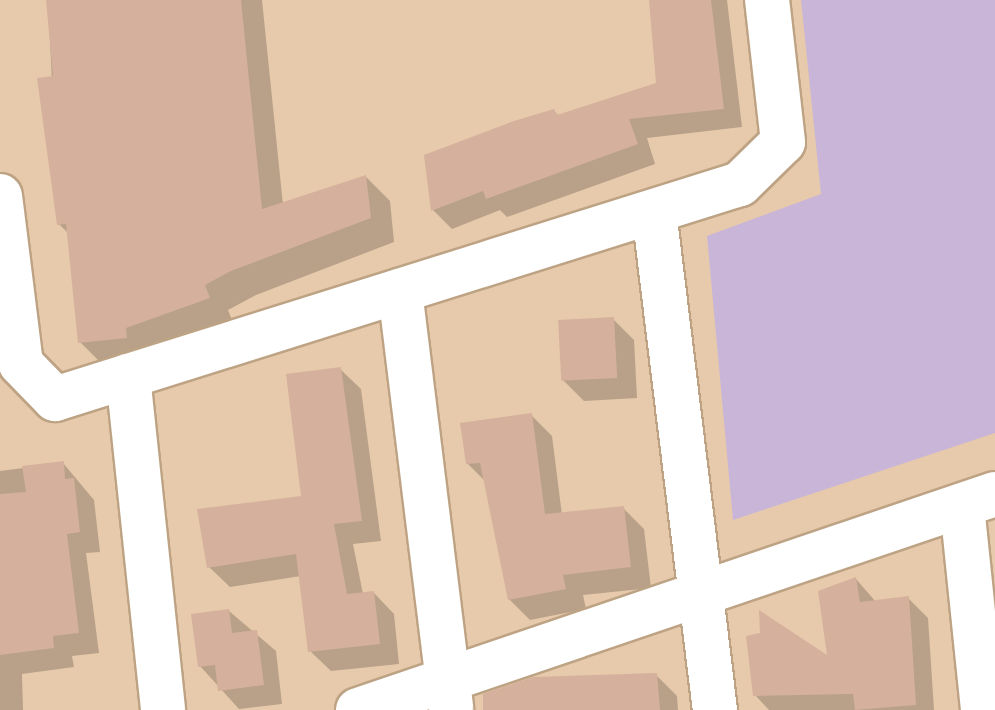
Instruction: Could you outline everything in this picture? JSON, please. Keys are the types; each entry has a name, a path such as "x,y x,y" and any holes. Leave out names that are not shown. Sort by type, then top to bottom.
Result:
{"street":[{"path":"0,196 21,364 55,399 740,184 783,142 767,0"},
{"path":"654,212 715,710"},
{"path":"400,291 450,695"},
{"path":"128,376 163,710"},
{"path":"358,710 450,695 703,594 978,500 983,710"}],"shaded area":[{"path":"801,0 995,0 995,433 733,520 707,236 821,194"}],"building":[{"path":"46,0 241,0 262,209 366,175 371,218 231,271 205,285 210,298 126,328 127,338 78,343 66,224 57,225 37,78 53,76"},
{"path":"649,0 711,0 724,109 629,119 638,144 486,199 483,191 431,211 424,155 514,121 554,109 557,115 656,83"},
{"path":"614,317 617,378 561,381 558,320"},
{"path":"341,367 362,521 334,524 347,594 374,591 380,644 308,652 296,554 207,568 197,509 301,496 286,374"},
{"path":"532,413 545,514 624,506 631,567 563,575 566,589 508,600 480,463 466,464 460,423"},
{"path":"64,461 65,479 74,478 80,532 67,534 79,633 53,636 54,648 0,655 0,494 26,492 22,466"},
{"path":"856,577 860,602 909,596 916,705 855,710 853,694 753,696 746,636 760,633 759,610 827,655 818,591"},
{"path":"229,609 232,633 257,630 264,685 218,691 215,665 198,667 191,614"},
{"path":"657,673 660,710 483,710 483,694 533,677"}]}
